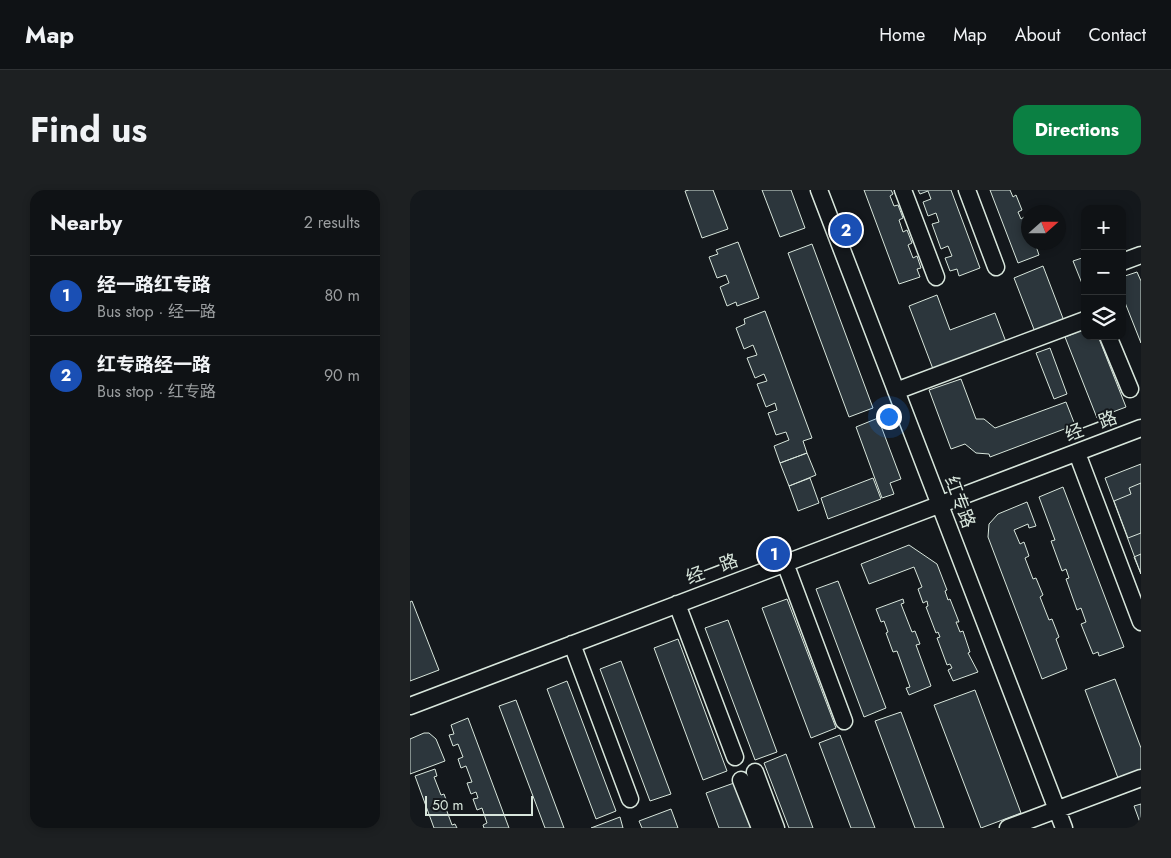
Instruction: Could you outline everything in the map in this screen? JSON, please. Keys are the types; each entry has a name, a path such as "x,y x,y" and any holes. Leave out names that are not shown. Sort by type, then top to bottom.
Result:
{"street":[{"path":"903,190 936,277"},
{"path":"967,190 996,267"},
{"name":"红专路","path":"822,191 896,391 1064,828"},
{"path":"1126,261 1141,255"},
{"path":"896,391 1081,322"},
{"path":"1110,340 1130,389"},
{"name":"经一路","path":"410,706 1141,428"},
{"path":"1077,453 1141,622"},
{"path":"785,563 844,721"},
{"path":"677,604 735,757"},
{"path":"572,644 630,799"},
{"path":"760,828 748,776 776,828"},
{"path":"1008,828 1141,778"}],"building":[{"path":"713,190 728,229 702,238 685,191"},
{"path":"762,190 791,190 805,228 780,237"},
{"path":"864,190 891,190 893,194 890,196 894,206 898,205 903,218 899,220 903,232 907,230 912,243 908,245 913,258 917,256 921,268 917,269 920,277 899,284"},
{"path":"918,190 951,190 980,268 959,276 957,269 950,271 945,258 952,256 948,246 941,249 932,224 939,222 936,213 928,216 923,202 931,199 928,191 920,194"},
{"path":"990,190 1010,190 1013,197 1016,195 1021,208 1021,210 1018,212 1021,219 1021,250 1037,250 1039,255 1018,263"},
{"path":"738,242 759,298 737,306 736,302 727,306 720,287 729,283 726,275 717,278 709,257 718,254 716,250"},
{"path":"812,244 873,408 849,417 788,253"},
{"path":"1081,258 1081,281 1073,261"},
{"path":"1043,266 1064,321 1035,332 1014,278"},
{"path":"1137,272 1141,281 1141,343 1126,305 1126,276"},
{"path":"937,295 950,330 995,313 1006,342 933,369 909,306"},
{"path":"765,311 812,438 803,441 807,453 780,463 774,446 789,440 786,432 776,435 768,413 777,410 775,403 766,407 757,384 767,381 764,374 755,378 747,358 757,355 753,345 744,349 736,328 745,324 744,319"},
{"path":"1081,331 1081,340 1100,340 1126,407 1097,418 1065,337"},
{"path":"1050,348 1067,394 1054,399 1036,353"},
{"path":"961,379 976,419 984,419 995,428 1066,402 1075,425 990,457 989,454 976,453 965,444 951,449 929,390"},
{"path":"878,418 901,479 890,483 894,494 882,498 856,427"},
{"path":"807,453 816,475 789,486 780,463"},
{"path":"1141,464 1141,574 1105,478"},
{"path":"810,478 819,503 798,511 789,486"},
{"path":"873,478 881,499 828,519 821,498"},
{"path":"1141,483 1141,533 1128,538 1114,501 1131,494 1129,488"},
{"path":"1063,487 1124,647 1099,656 1098,652 1093,654 1081,624 1086,622 1081,608 1077,610 1066,579 1069,578 1066,569 1062,571 1051,541 1055,540 1039,497"},
{"path":"1027,502 1036,526 1029,528 1028,524 1014,530 1020,544 1024,542 1029,556 1025,558 1033,579 1036,578 1043,595 1040,597 1049,620 1052,619 1059,637 1056,639 1067,669 1042,679 988,537 989,524 998,514"},
{"path":"909,545 937,564 947,590 945,591 948,600 950,599 959,622 956,622 960,632 963,631 970,652 968,653 978,672 953,681 948,670 952,668 950,664 947,665 937,638 940,637 938,632 936,633 926,607 928,606 927,601 923,603 918,589 922,587 914,567 869,584 861,564"},
{"path":"1141,554 1141,574 1134,557"},
{"path":"838,581 886,708 864,717 816,589"},
{"path":"787,599 836,728 811,738 762,608"},
{"path":"903,599 904,603 901,604 912,632 915,631 920,644 916,645 931,686 909,695 906,688 910,687 897,651 893,652 884,621 881,622 876,609"},
{"path":"412,601 439,670 410,681 410,602"},
{"path":"728,620 777,752 755,760 705,628"},
{"path":"678,639 727,771 703,780 654,648"},
{"path":"621,661 671,794 650,801 600,669"},
{"path":"1115,679 1141,748 1141,770 1118,778 1085,690"},
{"path":"567,681 616,811 596,819 547,689"},
{"path":"975,690 1021,813 981,828 934,705"},
{"path":"516,700 564,828 545,828 499,706"},
{"path":"901,712 944,828 915,828 875,721"},
{"path":"468,718 509,828 484,828 483,825 487,823 482,808 477,810 473,799 478,798 476,792 471,794 467,783 472,782 466,766 461,768 458,759 463,757 458,744 453,746 449,735 454,734 451,725"},
{"path":"424,733 429,733 436,739 445,761 410,774 410,739"},
{"path":"840,735 875,828 851,828 819,743"},
{"path":"786,754 813,828 789,828 764,763"},
{"path":"435,769 437,776 434,777 441,795 444,794 448,805 445,806 452,825 455,824 457,828 434,828 415,776"},
{"path":"734,783 751,828 719,828 706,793"},
{"path":"1141,804 1141,825 1134,806"},
{"path":"671,809 678,828 642,828 639,821"},
{"path":"620,817 623,828 591,828"}],"place":[{"name":"红专路经一路","path":"846,230"},
{"name":"经一路红专路","path":"774,554"}]}
